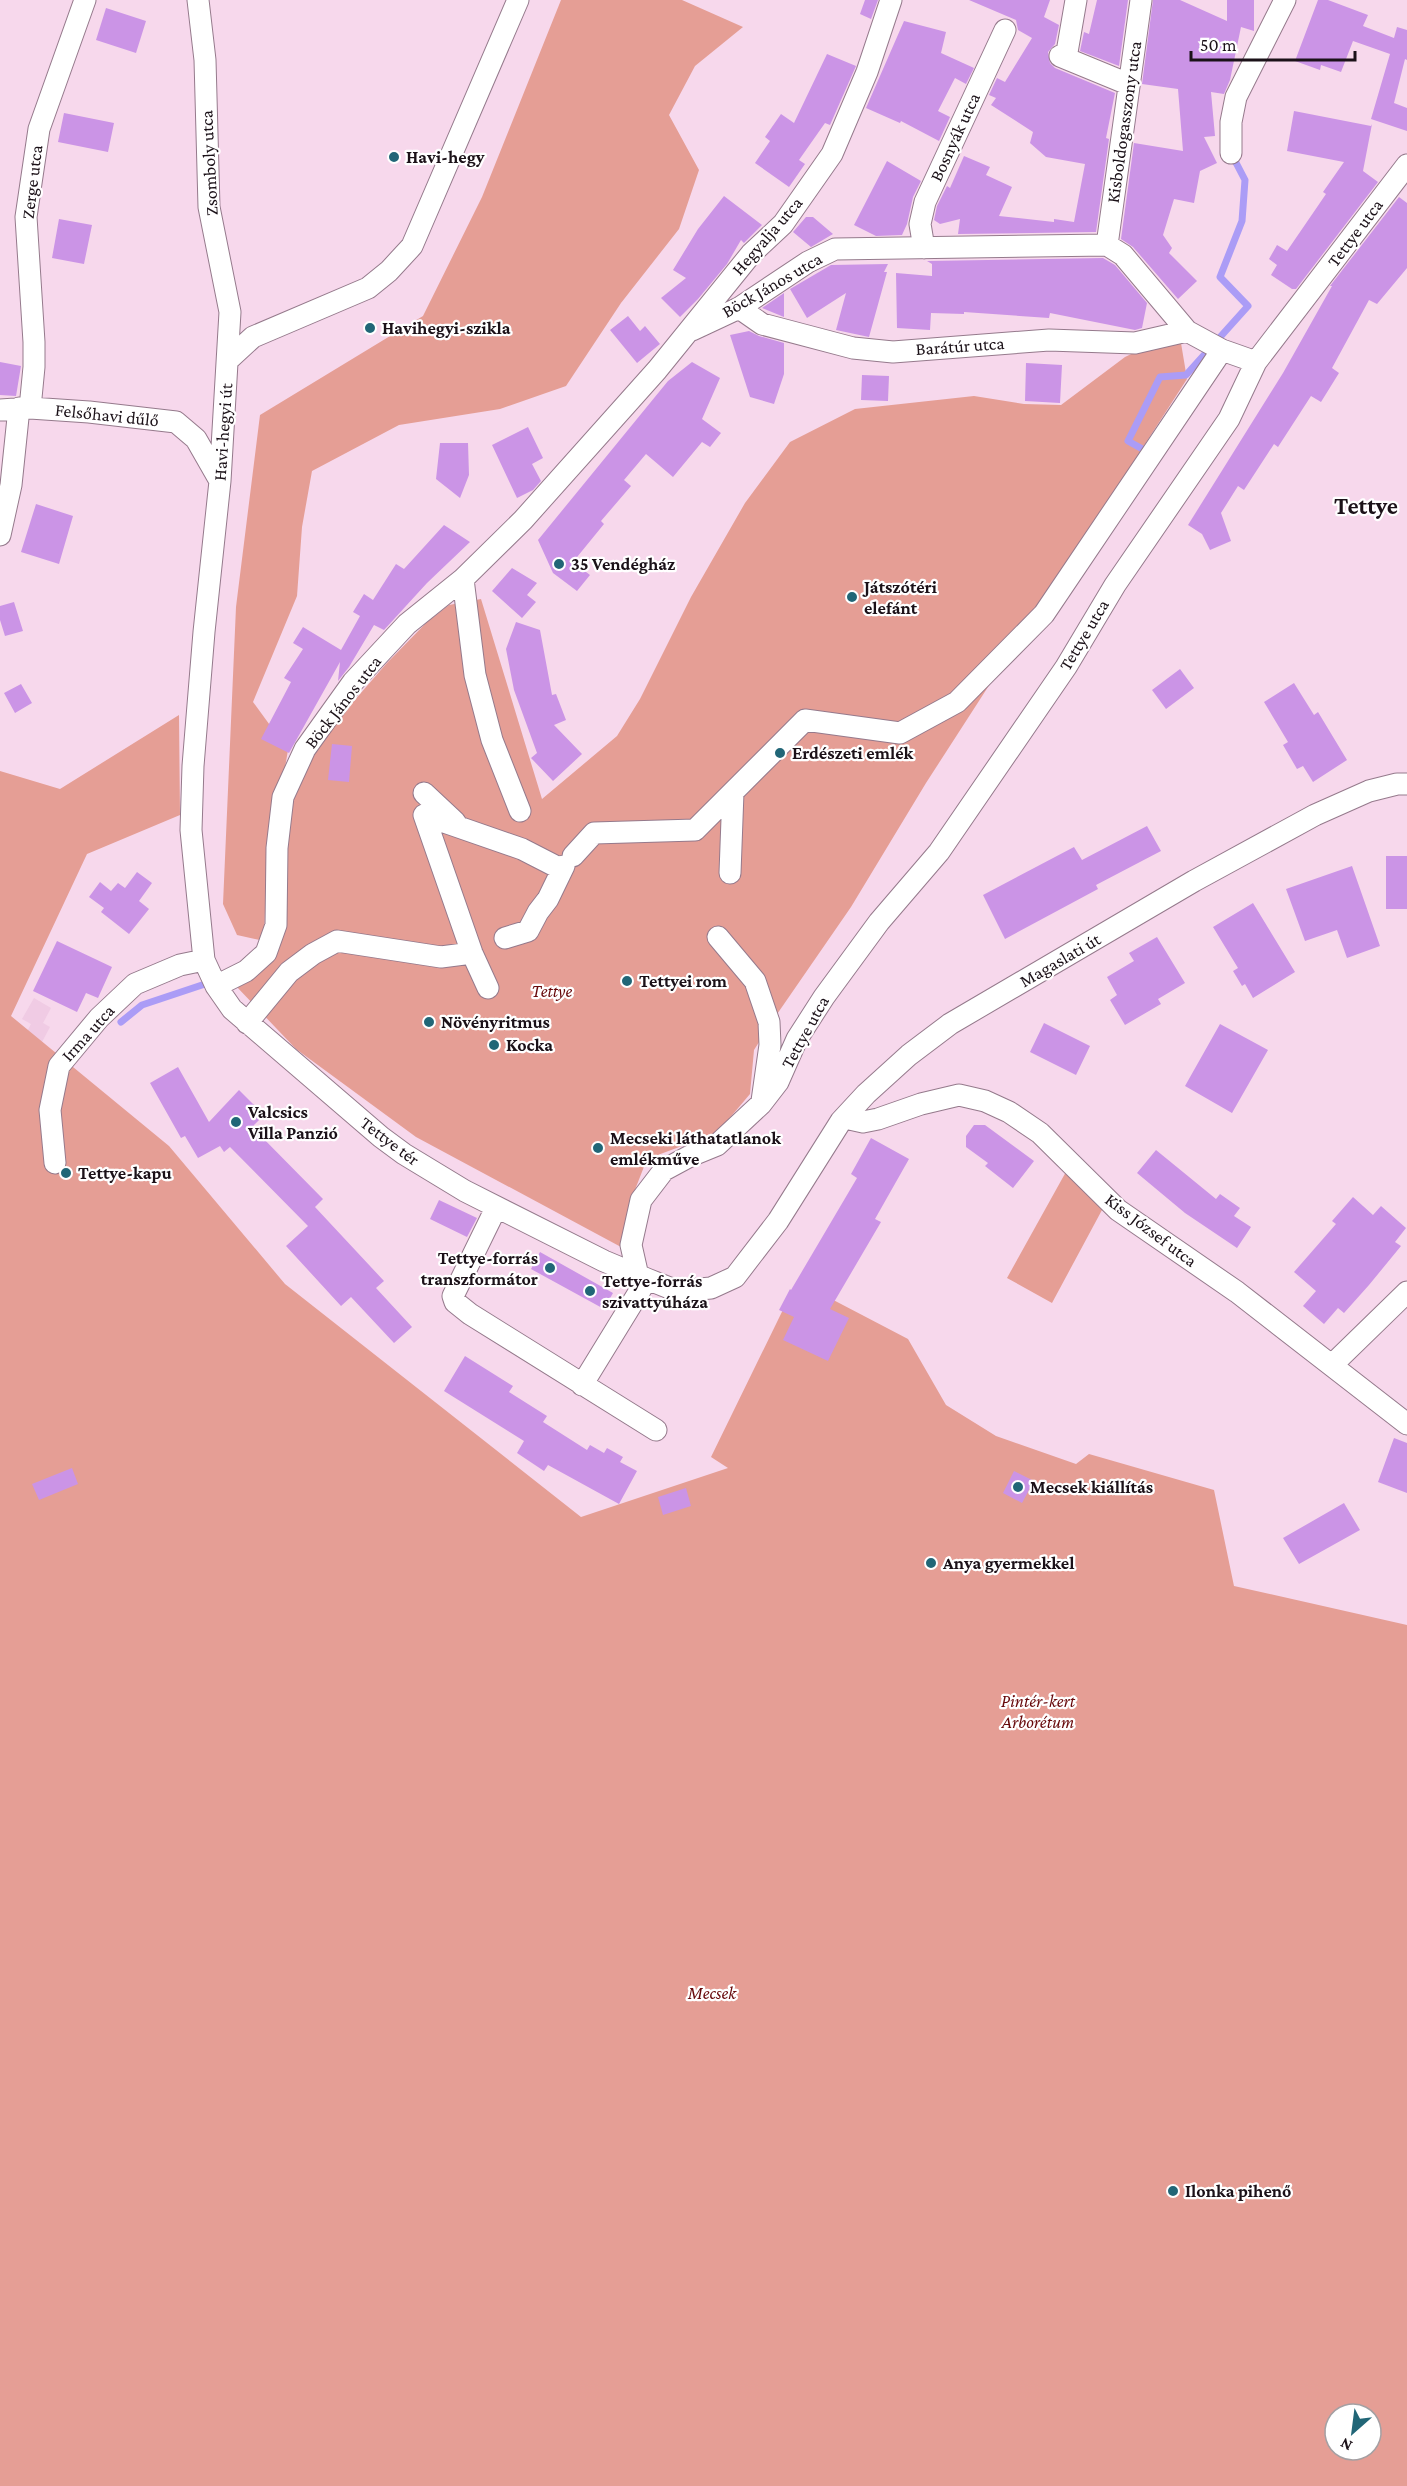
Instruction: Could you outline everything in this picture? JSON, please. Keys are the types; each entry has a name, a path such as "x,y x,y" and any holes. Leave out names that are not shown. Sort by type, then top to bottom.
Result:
{"street":[{"name":"Zerge utca","path":"0,535 11,485 16,408 34,367 26,217 39,129 85,0"},
{"name":"Zsomboly utca","path":"198,0 205,60 209,207 230,312 228,360"},
{"name":"Havi-hegyi út","path":"223,983 204,960 191,820 228,360 253,337 368,288 389,272 412,246 518,0"},
{"name":"Hegyalja utca","path":"686,333 751,254 783,224 832,153 867,72 891,0"},
{"path":"1076,0 1063,57 1128,84"},
{"name":"Kisboldogasszony utca","path":"1107,245 1141,0"},
{"path":"1231,153 1236,97 1278,4"},
{"name":"Bosnyák utca","path":"924,248 920,224 925,202 1005,30"},
{"name":"Tettye utca","path":"761,1104 777,1082 797,1039 824,997 879,922 939,852 1066,667 1115,585 1229,419 1256,362 1407,165"},
{"name":"Böck János utca","path":"223,983 246,971 266,953 276,925 277,848 283,796 305,749 354,682 407,624 463,579 523,520 657,370 686,333 739,308 808,262 835,249 1107,245"},
{"path":"1107,245 1123,255 1208,342 1256,362"},
{"name":"Barátúr utca","path":"739,308 762,324 853,348 893,352 1049,340 1135,343 1208,342"},
{"path":"505,938 528,931 548,899 566,863 594,833 695,830 805,720 900,733 957,702 1044,614 1208,342"},
{"name":"Felsőhavi dűlő","path":"16,408 89,412 176,422 196,439 220,481"},
{"path":"463,579 475,675 492,740 520,811"},
{"name":"Magaslati út","path":"778,1221 845,1118 909,1055 950,1024 1194,881 1315,815 1369,791 1397,784 1407,784"},
{"path":"730,873 734,792"},
{"path":"424,793 462,828"},
{"path":"488,988 472,953 424,815 566,863"},
{"path":"582,1385 643,1278 630,1245 641,1200 664,1170 717,1145 761,1104 770,1045 769,1023 755,981 718,936"},
{"path":"248,1023 289,972 313,954 337,941 441,957 472,953"},
{"name":"Irma utca","path":"55,1163 50,1110 59,1066 99,1018 135,984 180,965 204,960"},
{"name":"Tettye tér","path":"223,983 232,1009 404,1154 496,1208 643,1278 677,1291 711,1288 735,1277 778,1221"},
{"name":"Kiss József utca","path":"845,1118 862,1122 959,1095 985,1101 1009,1112 1040,1132 1118,1210 1237,1292 1407,1424"},
{"path":"496,1208 453,1296 455,1302 470,1314 656,1430"},
{"path":"1332,1365 1407,1292"}],"shaded area":[{"path":"34,998 51,1008 43,1023 50,1027 35,1055 19,1047 31,1024 22,1019"}],"green space":[{"path":"561,0 682,0 743,27 695,66 669,115 699,170 679,229 621,303 566,386 500,409 399,425 312,471 302,527 297,596 253,702 288,750 266,879 264,941 237,935 223,904 236,607 260,415 423,316 482,197"},
{"name":"Tettye","path":"1179,331 1187,379 926,783 851,907 754,1050 750,1094 717,1133 647,1159 631,1200 621,1247 416,1137 296,1049 235,985 281,942 290,806 309,760 334,724 386,664 427,622 449,605 481,599 542,799 617,736 640,699 691,597 745,503 790,442 855,409 974,396 1024,404 1061,405 1125,357"},
{"name":"Mecsek","path":"179,715 180,815 87,854 11,1016 169,1146 285,1284 581,1517 728,1468 711,1457 797,1281 908,1339 946,1405 996,1436 1076,1464 1089,1454 1214,1490 1234,1586 1407,1625 1407,2486 0,2486 0,771 60,789"},
{"path":"1067,1170 1102,1210 1052,1303 1007,1278"}],"building":[{"path":"865,0 878,0 871,19 860,14"},
{"path":"969,0 1050,0 1044,17 1059,25 1055,44 1048,52 1050,63 1055,68 1115,93 1106,138 1109,139 1096,232 958,234 960,219 940,224 934,220 937,206 947,186 950,188 964,156 990,167 986,175 1012,187 999,216 1074,222 1085,164 1046,157 1030,143 1033,132 991,105 996,98 989,95 997,78 1005,82 1032,38 1018,30 1016,20"},
{"path":"1097,0 1128,0 1119,66 1080,51 1084,32 1089,34"},
{"path":"1153,0 1180,0 1227,21 1227,0 1254,0 1254,31 1241,27 1230,80 1224,94 1211,92 1215,136 1204,137 1217,163 1200,171 1194,203 1174,199 1163,235 1172,248 1169,253 1197,281 1178,299 1133,247 1121,239 1134,143 1183,151 1178,89 1142,84"},
{"path":"1318,0 1328,0 1368,15 1363,26 1394,38 1397,27 1407,30 1407,60 1405,59 1394,103 1407,108 1407,131 1371,119 1390,54 1353,41 1341,72 1321,65 1320,70 1295,61"},
{"path":"106,8 146,21 136,53 96,40"},
{"path":"904,21 946,32 941,53 974,68 966,84 955,78 938,111 950,117 939,141 901,121 900,123 866,108"},
{"path":"827,54 856,66 830,125 825,123 799,160 805,164 789,187 755,163 770,141 765,137 781,114 794,123"},
{"path":"1294,111 1371,126 1372,124 1363,171 1378,182 1296,289 1292,289 1271,275 1277,265 1269,259 1277,245 1287,251 1326,194 1323,192 1344,162 1287,151"},
{"path":"64,113 114,123 108,152 58,142"},
{"path":"887,161 921,181 913,197 902,235 876,236 854,225"},
{"path":"724,196 762,225 744,243 741,240 727,264 680,317 661,298 686,278 673,270 698,229"},
{"path":"1399,197 1407,203 1407,268 1377,304 1369,300 1332,368 1339,373 1321,402 1311,396 1278,447 1274,444 1244,490 1238,486 1221,513 1231,541 1210,550 1202,534 1188,525 1283,373 1332,286 1330,286"},
{"path":"806,217 813,217 833,234 811,247 793,232"},
{"path":"59,219 92,225 84,264 52,258"},
{"path":"1103,258 1115,265 1147,303 1142,328 1135,330 1050,313 1049,318 964,312 964,314 931,313 930,330 897,328 896,273 932,276 932,264 927,261"},
{"path":"888,264 884,272 887,272 869,337 836,330 846,293 807,318 790,289 831,265"},
{"path":"784,293 784,317 762,308"},
{"path":"628,316 640,331 645,326 660,344 637,363 610,330"},
{"path":"749,331 784,343 784,374 774,404 750,397 730,335"},
{"path":"0,362 21,366 16,396 0,395"},
{"path":"692,362 720,378 702,419 721,433 710,447 702,442 673,477 646,454 624,480 631,486 601,521 604,524 573,562 590,575 577,591 553,573 538,540 668,381"},
{"path":"1026,363 1062,365 1060,403 1025,401"},
{"path":"862,375 889,376 888,401 861,400"},
{"path":"528,427 543,458 532,464 541,481 533,490 517,498 492,445"},
{"path":"440,443 468,443 469,475 460,498 436,479"},
{"path":"36,504 73,516 59,564 21,552"},
{"path":"444,525 470,542 427,583 384,630 374,625 338,681 340,662 289,753 261,739 291,682 284,678 303,649 293,643 303,627 341,650 360,616 353,612 364,594 373,600 396,564 404,569"},
{"path":"512,568 537,583 527,595 536,602 522,618 492,591"},
{"path":"14,602 23,631 5,636 0,620 0,606"},
{"path":"516,622 540,630 552,695 556,694 566,720 554,725 582,754 553,781 531,758 537,753 514,690 506,649"},
{"path":"1180,669 1194,688 1166,709 1152,690"},
{"path":"1294,683 1314,715 1318,712 1347,760 1313,782 1303,766 1297,769 1283,745 1288,742 1264,702"},
{"path":"21,684 32,703 15,713 4,693"},
{"path":"332,744 352,746 349,782 328,780"},
{"path":"1147,826 1161,851 1096,885 1098,889 1005,939 983,895 1074,847 1082,860"},
{"path":"1386,856 1407,856 1407,909 1386,909"},
{"path":"1352,866 1380,946 1347,958 1337,930 1305,941 1286,889"},
{"path":"137,872 152,883 139,901 149,909 129,934 101,912 104,908 89,897 100,882 111,891 118,883 125,888"},
{"path":"1253,903 1295,972 1253,998 1245,984 1242,986 1233,971 1238,968 1213,927"},
{"path":"1157,937 1185,983 1158,999 1161,1004 1125,1025 1110,1000 1117,995 1107,977 1134,961 1129,953"},
{"path":"57,941 112,967 98,998 86,993 77,1012 33,991"},
{"path":"1044,1023 1090,1046 1076,1075 1030,1052"},
{"path":"1220,1024 1268,1050 1232,1113 1185,1086"},
{"path":"178,1067 209,1122 239,1090 264,1115 252,1127 323,1199 315,1207 384,1281 376,1288 412,1327 394,1343 351,1297 341,1306 286,1246 308,1226 230,1147 224,1152 220,1146 198,1158 185,1136 181,1138 150,1083"},
{"path":"974,1125 985,1125 1034,1161 1013,1188 985,1166 988,1163 966,1147 966,1136"},
{"path":"871,1138 909,1159 875,1219 881,1222 830,1309 849,1318 828,1361 783,1340 794,1317 779,1310 857,1178 851,1174"},
{"path":"1156,1150 1216,1199 1220,1194 1240,1208 1234,1216 1251,1227 1237,1248 1185,1213 1137,1173"},
{"path":"1353,1197 1373,1215 1381,1206 1406,1228 1395,1242 1401,1246 1369,1285 1344,1313 1338,1308 1324,1324 1303,1306 1316,1291 1294,1272 1336,1224 1332,1221"},
{"path":"439,1200 477,1218 467,1237 430,1219"},
{"path":"540,1252 613,1293 604,1309 531,1269"},
{"path":"465,1356 513,1386 509,1392 547,1416 543,1422 587,1450 590,1445 604,1453 607,1448 623,1457 620,1462 637,1471 619,1504 548,1465 544,1471 517,1453 524,1441 444,1391"},
{"path":"1394,1438 1407,1443 1407,1493 1378,1482"},
{"path":"72,1468 78,1484 39,1500 32,1484"},
{"name":"Mecsek kiállítás","path":"1014,1471 1034,1481 1022,1503 1003,1493"},
{"path":"686,1488 691,1506 663,1515 658,1497"},
{"path":"1344,1503 1360,1530 1299,1564 1283,1538"}],"waterway":[{"path":"1146,451 1128,441 1160,377 1186,375 1248,306 1220,277 1242,221 1245,180 1232,155"},
{"path":"121,1022 142,1005 211,982"}],"place":[{"name":"Havi-hegy","path":"394,157"},
{"name":"Havihegyi-szikla","path":"370,328"},
{"name":"35 Vendégház","path":"559,564"},
{"name":"Játszótéri elefánt","path":"852,597"},
{"name":"Erdészeti emlék","path":"780,753"},
{"name":"Tettyei rom","path":"627,981"},
{"name":"Növényritmus","path":"429,1022"},
{"name":"Kocka","path":"494,1045"},
{"name":"Valcsics Villa Panzió","path":"236,1122"},
{"name":"Mecseki láthatatlanok emlékműve","path":"598,1148"},
{"name":"Tettye-kapu","path":"66,1173"},
{"name":"Tettye-forrás transzformátor","path":"550,1268"},
{"name":"Tettye-forrás szivattyúháza","path":"590,1291"},
{"name":"Mecsek kiállítás","path":"1018,1487"},
{"name":"Anya gyermekkel","path":"931,1563"},
{"name":"Ilonka pihenő","path":"1173,2191"}],"district":[{"name":"Tettye","path":"1366,506"}],"park label":[{"name":"Pintér-kert Arborétum","path":"1038,1711"}]}
